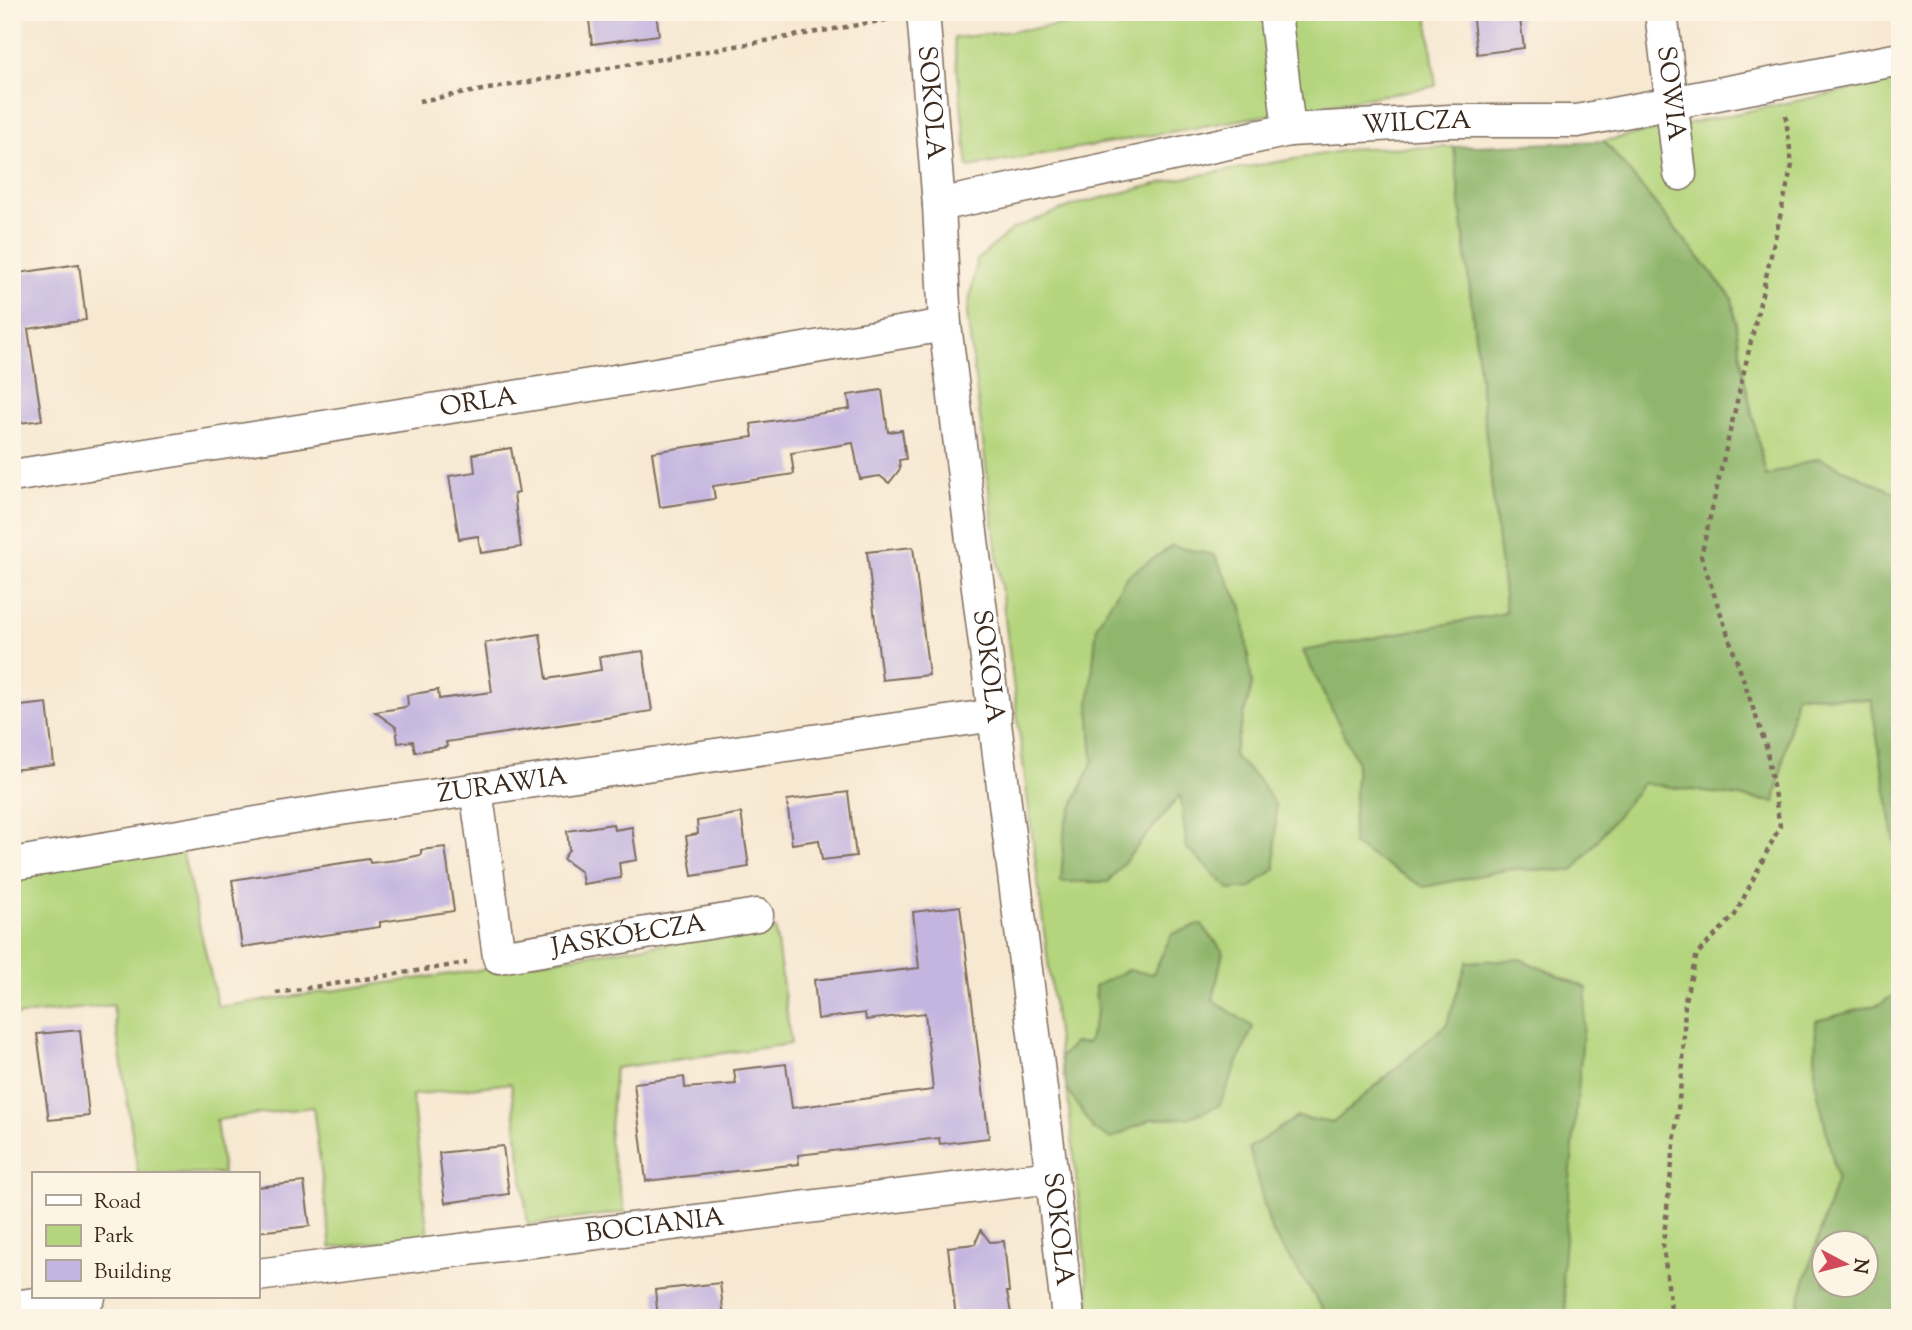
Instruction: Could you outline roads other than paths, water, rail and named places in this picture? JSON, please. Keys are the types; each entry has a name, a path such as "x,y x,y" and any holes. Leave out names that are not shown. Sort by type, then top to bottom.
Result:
{"street":[{"path":"1275,12 1289,130"},
{"name":"SOWIA","path":"1661,12 1680,174"},
{"name":"SOKOLA","path":"923,13 939,205 945,325 1068,1318"},
{"name":"WILCZA","path":"939,205 1289,130 1450,121 1577,121 1900,60"},
{"name":"ORLA","path":"12,475 603,383 945,325"},
{"name":"ŻURAWIA","path":"12,864 346,807 995,715"},
{"name":"JASKÓŁCZA","path":"476,789 499,957 757,915"},
{"name":"BOCIANIA","path":"259,1275 1052,1177"},
{"path":"12,1307 81,1298"}]}
